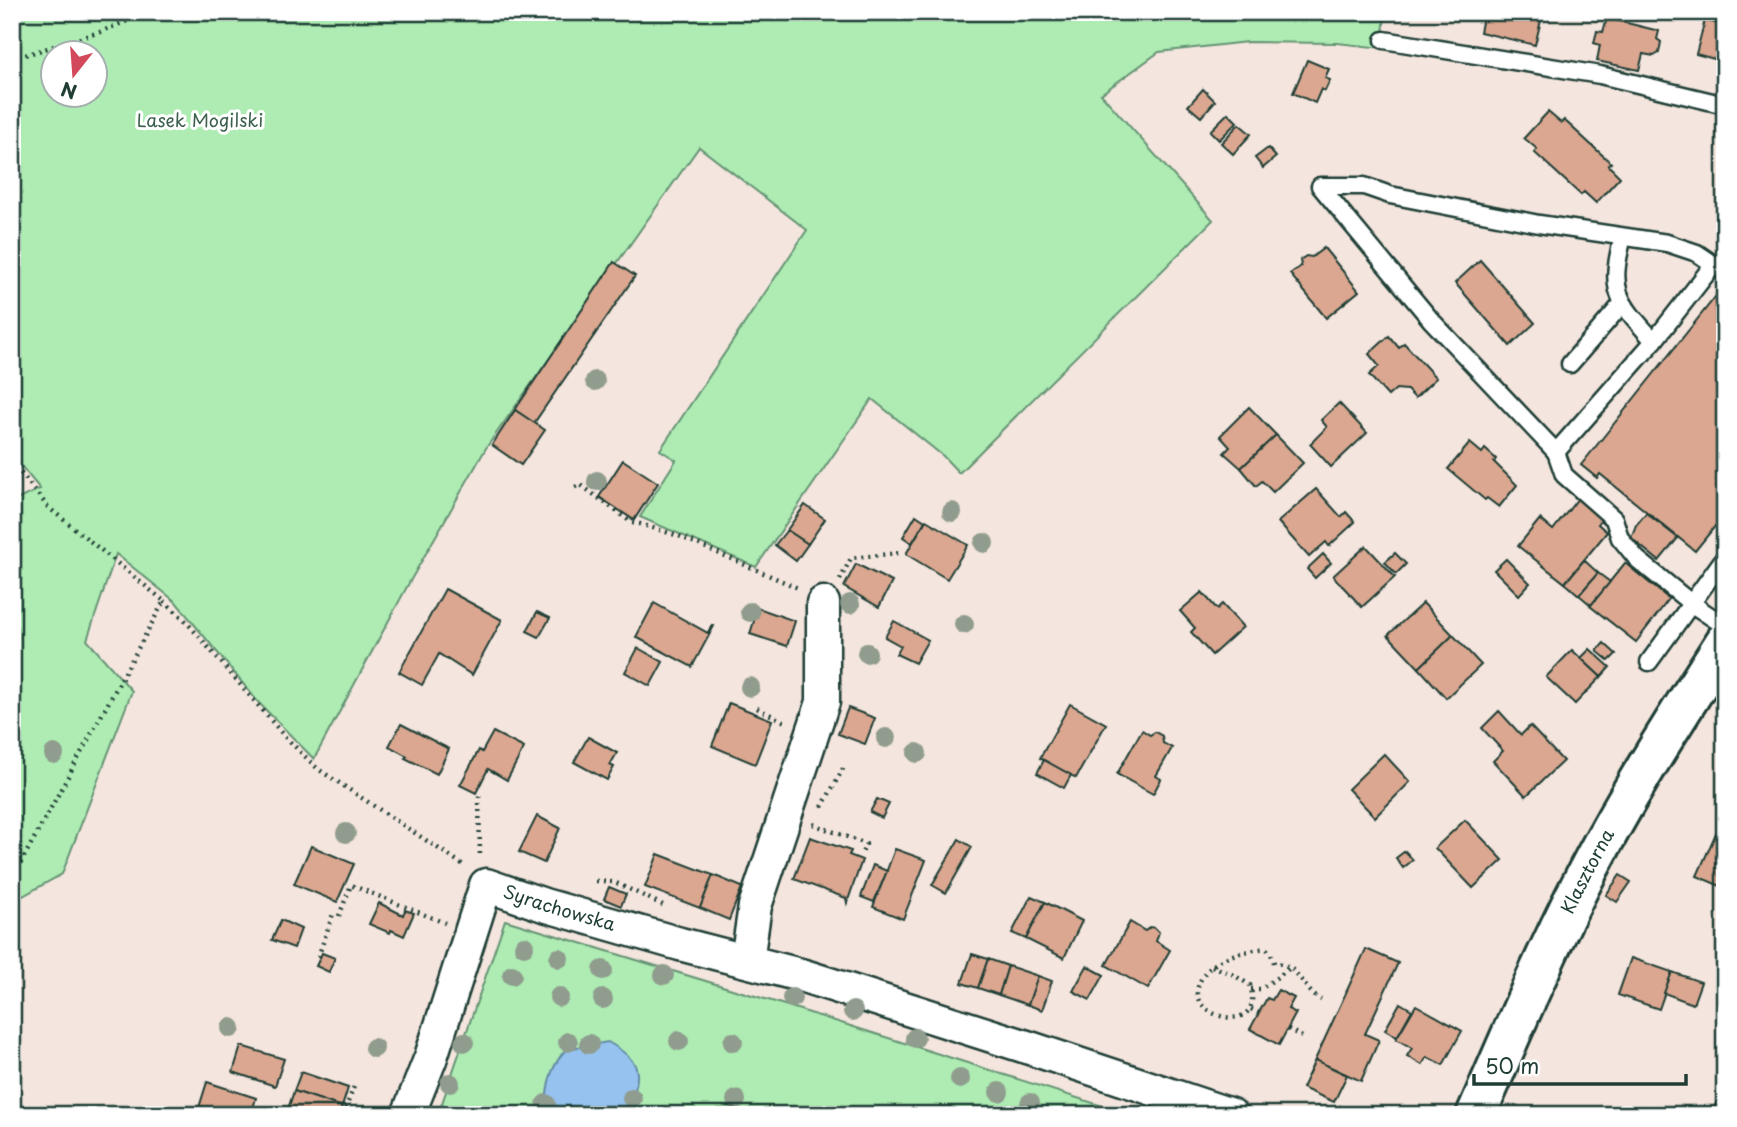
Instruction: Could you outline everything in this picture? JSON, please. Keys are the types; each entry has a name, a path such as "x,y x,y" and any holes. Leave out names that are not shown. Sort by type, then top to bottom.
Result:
{"street":[{"path":"747,960 755,906 823,702 813,597"},
{"name":"Klasztorna","path":"1476,1115 1540,968 1581,883 1656,751 1725,642"},
{"name":"Syrachowska","path":"408,1115 431,1057 483,873 544,905 668,941 747,960 1033,1049 1231,1115"}],"lane":[{"path":"1384,40 1600,75 1725,105"},
{"path":"1556,452 1719,268 1697,253 1667,243 1390,195 1364,186 1320,186 1431,320 1556,452 1564,475 1614,519 1620,538 1637,559 1692,604 1725,626"},
{"path":"1623,237 1616,264 1615,282 1622,304 1654,341"},
{"path":"1570,364 1622,304"},
{"path":"1649,662 1725,557"}],"path":[{"path":"12,59 100,33 149,12"},
{"path":"12,462 48,507 184,618 286,738 318,769 460,862 483,873 479,796"},
{"path":"575,487 581,485 632,523 679,536 813,597 835,588 851,558 900,553"},
{"path":"12,878 164,601"},
{"path":"757,708 787,723"},
{"path":"845,765 813,825 866,844 862,853"},
{"path":"596,881 614,883 670,909"},
{"path":"318,957 351,885 437,920"},
{"path":"1212,966 1250,985 1253,997 1251,1009 1242,1015 1224,1017 1200,1004 1197,991 1200,983 1212,966 1228,956 1263,949 1269,952 1274,963 1290,968 1301,978 1311,995 1321,1000"},
{"path":"1251,989 1261,989 1290,968"},
{"path":"1251,1009 1259,1013"},
{"path":"1288,1029 1304,1038"},
{"path":"343,1115 355,1084"}],"green space":[{"name":"Lasek Mogilski","path":"12,12 1385,12 1382,48 1337,43 1247,42 1159,52 1101,94 1213,220 959,473 943,456 872,399 756,567 640,517 676,460 660,450 807,230 699,147 486,448 314,759 258,702 176,602 116,554 87,640 132,691 62,874 12,902 12,502 40,489 12,455"},
{"path":"505,920 775,1002 1131,1115 438,1115"}],"water":[{"path":"608,1042 621,1050 635,1065 637,1081 630,1115 545,1115 555,1064 566,1049"}],"building":[{"path":"1484,12 1543,12 1535,45 1480,32"},
{"path":"1725,13 1725,62 1696,54 1705,20 1719,24"},
{"path":"1607,18 1659,31 1659,53 1654,56 1643,54 1639,70 1597,61 1600,45 1594,43 1597,31 1603,32"},
{"path":"1307,60 1329,69 1325,78 1330,80 1325,91 1321,89 1315,103 1293,93"},
{"path":"1203,89 1215,101 1201,117 1188,106"},
{"path":"1548,112 1561,123 1564,120 1611,163 1608,165 1620,177 1596,203 1584,192 1581,195 1534,152 1537,149 1524,138"},
{"path":"1228,113 1237,122 1219,140 1210,131"},
{"path":"1239,124 1251,134 1233,154 1221,143"},
{"path":"1268,148 1276,157 1263,168 1255,158"},
{"path":"1324,248 1359,291 1326,318 1290,274 1301,266 1300,260 1306,256 1312,257"},
{"path":"1480,260 1535,323 1510,346 1455,283"},
{"path":"614,262 635,276 534,423 515,410"},
{"path":"1716,296 1725,304 1725,514 1695,551 1600,474 1597,478 1581,465"},
{"path":"1389,336 1399,348 1404,343 1436,378 1415,398 1407,390 1396,389 1388,396 1369,375 1379,366 1369,354"},
{"path":"1339,403 1367,433 1331,467 1310,444 1327,427 1321,420"},
{"path":"1249,407 1276,435 1241,468 1224,453 1230,447 1220,436"},
{"path":"515,410 545,430 521,465 492,445"},
{"path":"1276,435 1303,463 1273,492 1262,481 1256,486 1241,468"},
{"path":"1470,443 1482,453 1485,449 1517,485 1499,507 1487,498 1485,500 1448,469"},
{"path":"623,460 658,483 634,520 599,497"},
{"path":"1316,489 1341,517 1346,512 1355,522 1329,546 1326,542 1309,557 1278,522"},
{"path":"1579,497 1603,517 1598,524 1607,532 1565,583 1518,546 1540,519 1553,530"},
{"path":"805,505 825,519 808,544 787,530"},
{"path":"1646,513 1678,538 1659,561 1631,538 1636,525"},
{"path":"916,515 925,521 912,543 903,537"},
{"path":"926,520 968,545 947,579 906,554"},
{"path":"787,530 808,544 796,561 775,545"},
{"path":"1366,546 1395,577 1362,607 1333,576"},
{"path":"1395,553 1406,564 1396,574 1385,562"},
{"path":"1323,554 1331,563 1315,578 1307,569"},
{"path":"1506,559 1530,583 1519,595 1494,570"},
{"path":"1584,560 1598,573 1579,595 1565,583"},
{"path":"1625,563 1669,599 1636,642 1590,606"},
{"path":"856,564 892,582 879,607 844,587"},
{"path":"1598,573 1610,582 1591,605 1579,595"},
{"path":"445,589 502,620 472,675 439,654 422,685 399,672"},
{"path":"1202,592 1217,609 1222,604 1243,627 1212,655 1191,632 1195,628 1180,611"},
{"path":"654,603 708,633 712,625 714,626 692,667 636,637"},
{"path":"1423,603 1453,635 1419,668 1388,635"},
{"path":"758,608 795,621 787,646 750,634"},
{"path":"537,612 550,618 539,637 527,631"},
{"path":"894,621 928,640 915,663 896,654 901,646 885,637"},
{"path":"1453,635 1481,665 1446,698 1419,668"},
{"path":"1604,643 1616,654 1609,661 1597,651"},
{"path":"638,648 663,662 650,686 625,672"},
{"path":"1590,649 1610,667 1601,677 1581,658"},
{"path":"1572,650 1601,677 1575,704 1546,677"},
{"path":"729,703 772,720 755,764 712,746"},
{"path":"1070,704 1106,724 1076,778 1040,758"},
{"path":"848,708 875,718 865,744 838,734"},
{"path":"1499,711 1521,735 1530,726 1563,761 1526,796 1493,761 1503,751 1482,728"},
{"path":"401,724 449,749 437,774 405,758 407,756 389,746"},
{"path":"1142,730 1150,735 1155,732 1162,736 1163,743 1172,748 1156,776 1161,779 1153,794 1117,774"},
{"path":"493,732 524,748 507,780 488,769 476,793 460,785 479,750 482,752"},
{"path":"588,737 617,753 610,765 614,767 607,780 574,762"},
{"path":"1384,754 1410,782 1375,817 1348,789"},
{"path":"1044,760 1071,775 1064,788 1037,773"},
{"path":"877,799 889,804 882,818 870,812"},
{"path":"537,816 560,828 544,863 519,852"},
{"path":"1465,820 1503,860 1473,888 1435,848"},
{"path":"1716,833 1725,837 1725,888 1697,876"},
{"path":"810,837 851,851 849,855 862,860 847,903 846,898 794,879"},
{"path":"959,839 972,847 946,893 932,885"},
{"path":"311,846 354,864 337,902 294,884"},
{"path":"895,849 926,860 903,919 873,907"},
{"path":"1405,851 1413,860 1403,868 1396,858"},
{"path":"658,854 713,875 700,908 645,887"},
{"path":"873,865 887,871 874,902 861,897"},
{"path":"713,875 742,887 729,920 700,908"},
{"path":"1620,875 1631,882 1617,902 1606,895"},
{"path":"609,887 626,894 621,906 604,899"},
{"path":"1031,896 1045,902 1026,939 1012,933"},
{"path":"1045,902 1082,921 1064,958 1026,939"},
{"path":"379,903 403,915 405,910 414,913 404,936 369,924"},
{"path":"281,920 301,929 294,948 272,940"},
{"path":"1130,922 1145,931 1150,927 1155,928 1159,932 1156,941 1170,950 1148,989 1106,965"},
{"path":"1366,949 1398,963 1365,1034 1379,1040 1361,1081 1315,1060"},
{"path":"322,953 335,958 329,972 316,966"},
{"path":"972,954 988,959 978,988 962,983"},
{"path":"1631,958 1672,972 1659,1009 1618,995"},
{"path":"988,959 1008,966 999,995 978,988"},
{"path":"1008,966 1038,976 1028,1005 999,995"},
{"path":"1087,966 1104,975 1090,1000 1073,991"},
{"path":"1672,972 1701,982 1693,1004 1664,993"},
{"path":"1038,976 1052,981 1042,1010 1028,1005"},
{"path":"1278,990 1294,998 1288,1009 1296,1013 1279,1045 1250,1029 1267,998 1272,1000"},
{"path":"1400,1003 1412,1010 1397,1037 1385,1030"},
{"path":"1416,1005 1462,1031 1443,1065 1427,1057 1422,1065 1407,1056 1412,1048 1396,1039"},
{"path":"241,1046 284,1059 275,1086 233,1072"},
{"path":"1315,1060 1347,1075 1334,1102 1302,1088"},
{"path":"301,1072 348,1088 342,1107 294,1091"},
{"path":"207,1082 256,1098 251,1115 197,1114"},
{"path":"294,1091 342,1107 339,1115 286,1115"},
{"path":"1725,1101 1725,1115 1712,1115 1716,1103 1723,1105"},
{"path":"1340,1106 1351,1110 1349,1115 1336,1115"}]}
